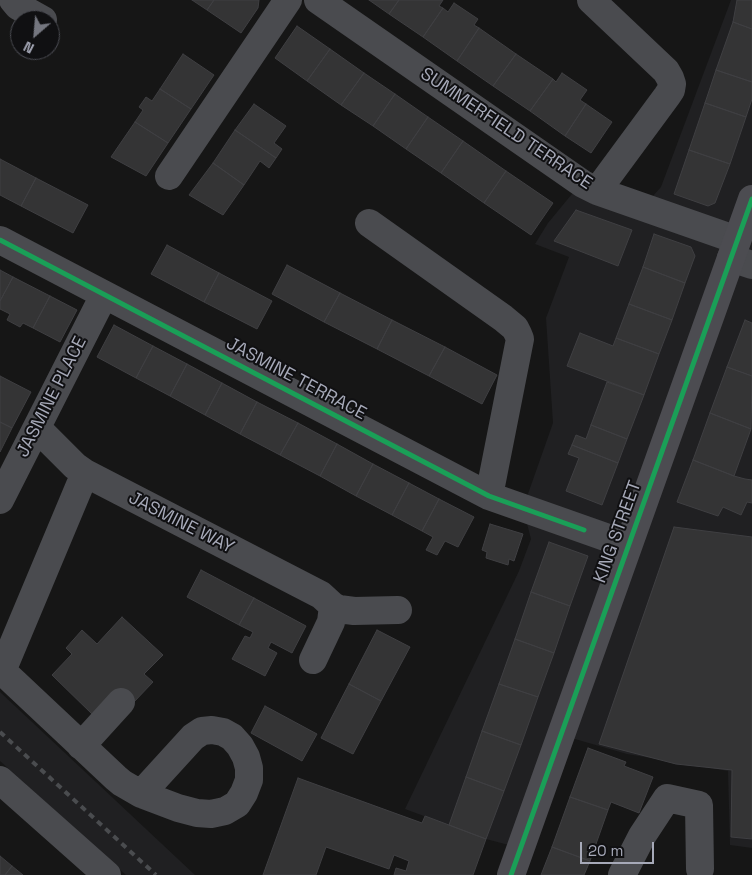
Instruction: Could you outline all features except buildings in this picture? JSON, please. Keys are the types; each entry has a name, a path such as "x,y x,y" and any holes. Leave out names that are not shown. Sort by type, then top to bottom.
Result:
{"main road":[{"name":"KING STREET","path":"511,875 628,546 740,254 752,199"}],"street":[{"path":"13,0 25,10"},
{"path":"169,176 288,0"},
{"name":"SUMMERFIELD TERRACE","path":"318,0 581,183 597,191 693,225 740,254"},
{"path":"591,0 666,71 672,84 667,96 597,191"},
{"path":"369,223 503,318 515,328 518,334 520,339 489,496"},
{"name":"JASMINE TERRACE","path":"0,240 489,496 628,546"},
{"name":"JASMINE PLACE","path":"0,500 104,294"},
{"name":"JASMINE WAY","path":"37,428 75,466 85,473 321,595 333,606 339,609 354,611 398,610"},
{"path":"85,473 1,670 122,783 141,794"},
{"path":"313,660 332,622 333,606"},
{"path":"89,752 121,702"},
{"path":"0,780 107,875"},
{"path":"622,875 642,836 666,798 699,806 700,869"}],"shaded area":[{"path":"731,0 752,0 752,848 730,845 728,771 627,754 561,735 520,848 486,839 405,809 519,571 531,539 523,508 553,423 546,318 569,257 535,244 548,223 581,183 643,207 661,187"},
{"path":"0,692 195,875 126,875 0,761"}],"railway":[{"path":"0,732 156,875"}],"cycle path":[{"path":"511,875 752,199"},
{"path":"0,240 489,496 584,530"}]}
